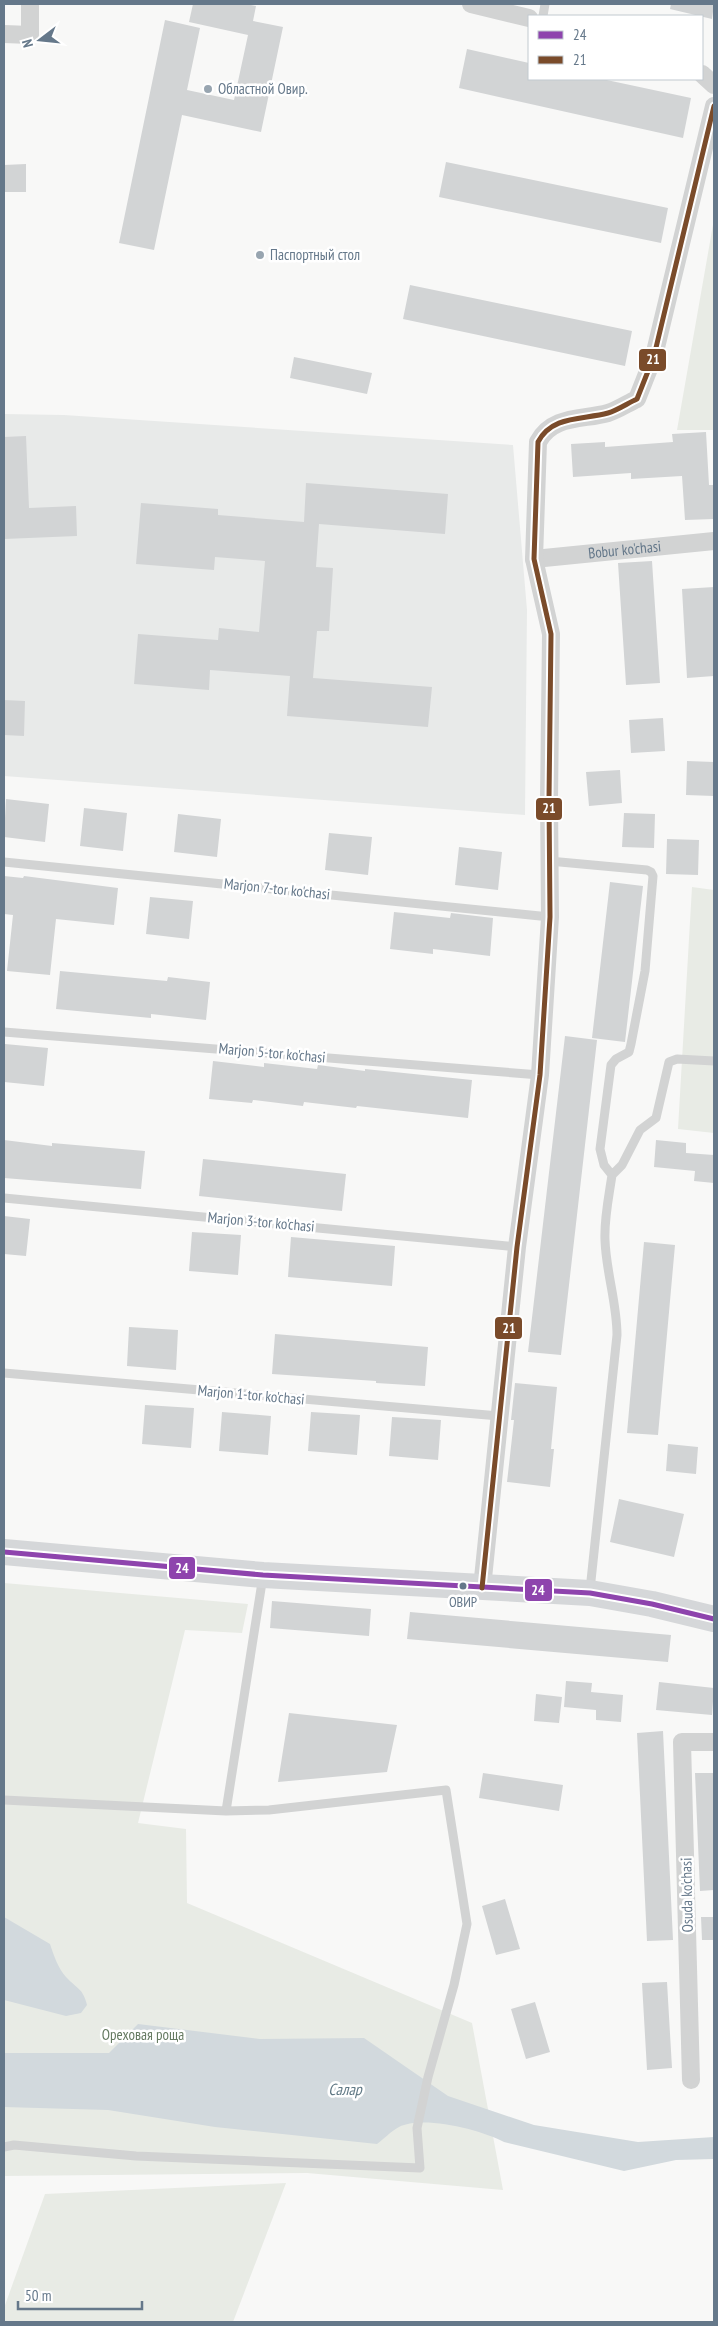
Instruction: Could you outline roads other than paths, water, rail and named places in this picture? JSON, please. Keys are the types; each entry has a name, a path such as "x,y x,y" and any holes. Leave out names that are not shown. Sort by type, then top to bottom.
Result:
{"main road":[{"path":"4,1552 263,1575 590,1593 652,1604 714,1619"}],"street":[{"path":"4,34 30,35 30,4"},
{"path":"471,4 528,18"},
{"path":"703,75 714,85"},
{"path":"482,1588 518,1247 540,1074 550,917 551,634 534,559 538,442 543,433 558,422 610,412 637,399 654,356 714,106"},
{"name":"Bobur ko'chasi","path":"534,559 714,541"},
{"name":"Osuda ko'chasi","path":"691,2080 682,1742 714,1742"}],"lane":[{"path":"549,861 647,870 651,872 652,876 645,971 631,1044 628,1052 616,1059 611,1066 600,1149 604,1165 612,1175"},
{"name":"Marjon 7-tor ko'chasi","path":"4,862 550,917"},
{"name":"Marjon 5-tor ko'chasi","path":"4,1032 540,1074"},
{"path":"590,1593 617,1335 617,1316 605,1240 606,1211 612,1175 622,1166 640,1130 656,1118 669,1062 678,1059 714,1061"},
{"name":"Marjon 3-tor ko'chasi","path":"4,1198 518,1247"},
{"name":"Marjon 1-tor ko'chasi","path":"4,1373 499,1416"},
{"path":"226,1811 263,1575"},
{"path":"4,1800 226,1811 270,1810 446,1790 467,1924 454,1985 428,2077 417,2128 420,2168 136,2156 14,2145 4,2148"}],"water":[{"path":"4,1917 50,1944 61,1970 84,1995 87,2005 81,2013 66,2016 4,2000"},
{"name":"Салар","path":"138,2024 260,2039 364,2038 448,2096 534,2125 638,2142 714,2137 714,2159 676,2160 624,2171 504,2142 467,2129 437,2123 409,2124 399,2127 377,2144 215,2127 108,2110 4,2107 4,2053 109,2053"}],"place":[{"name":"Областной Овир.","path":"208,89"},
{"name":"Паспортный стол","path":"260,255"},
{"name":"ОВИР","path":"463,1586"}],"park label":[{"name":"Ореховая роща","path":"143,2035"}]}
